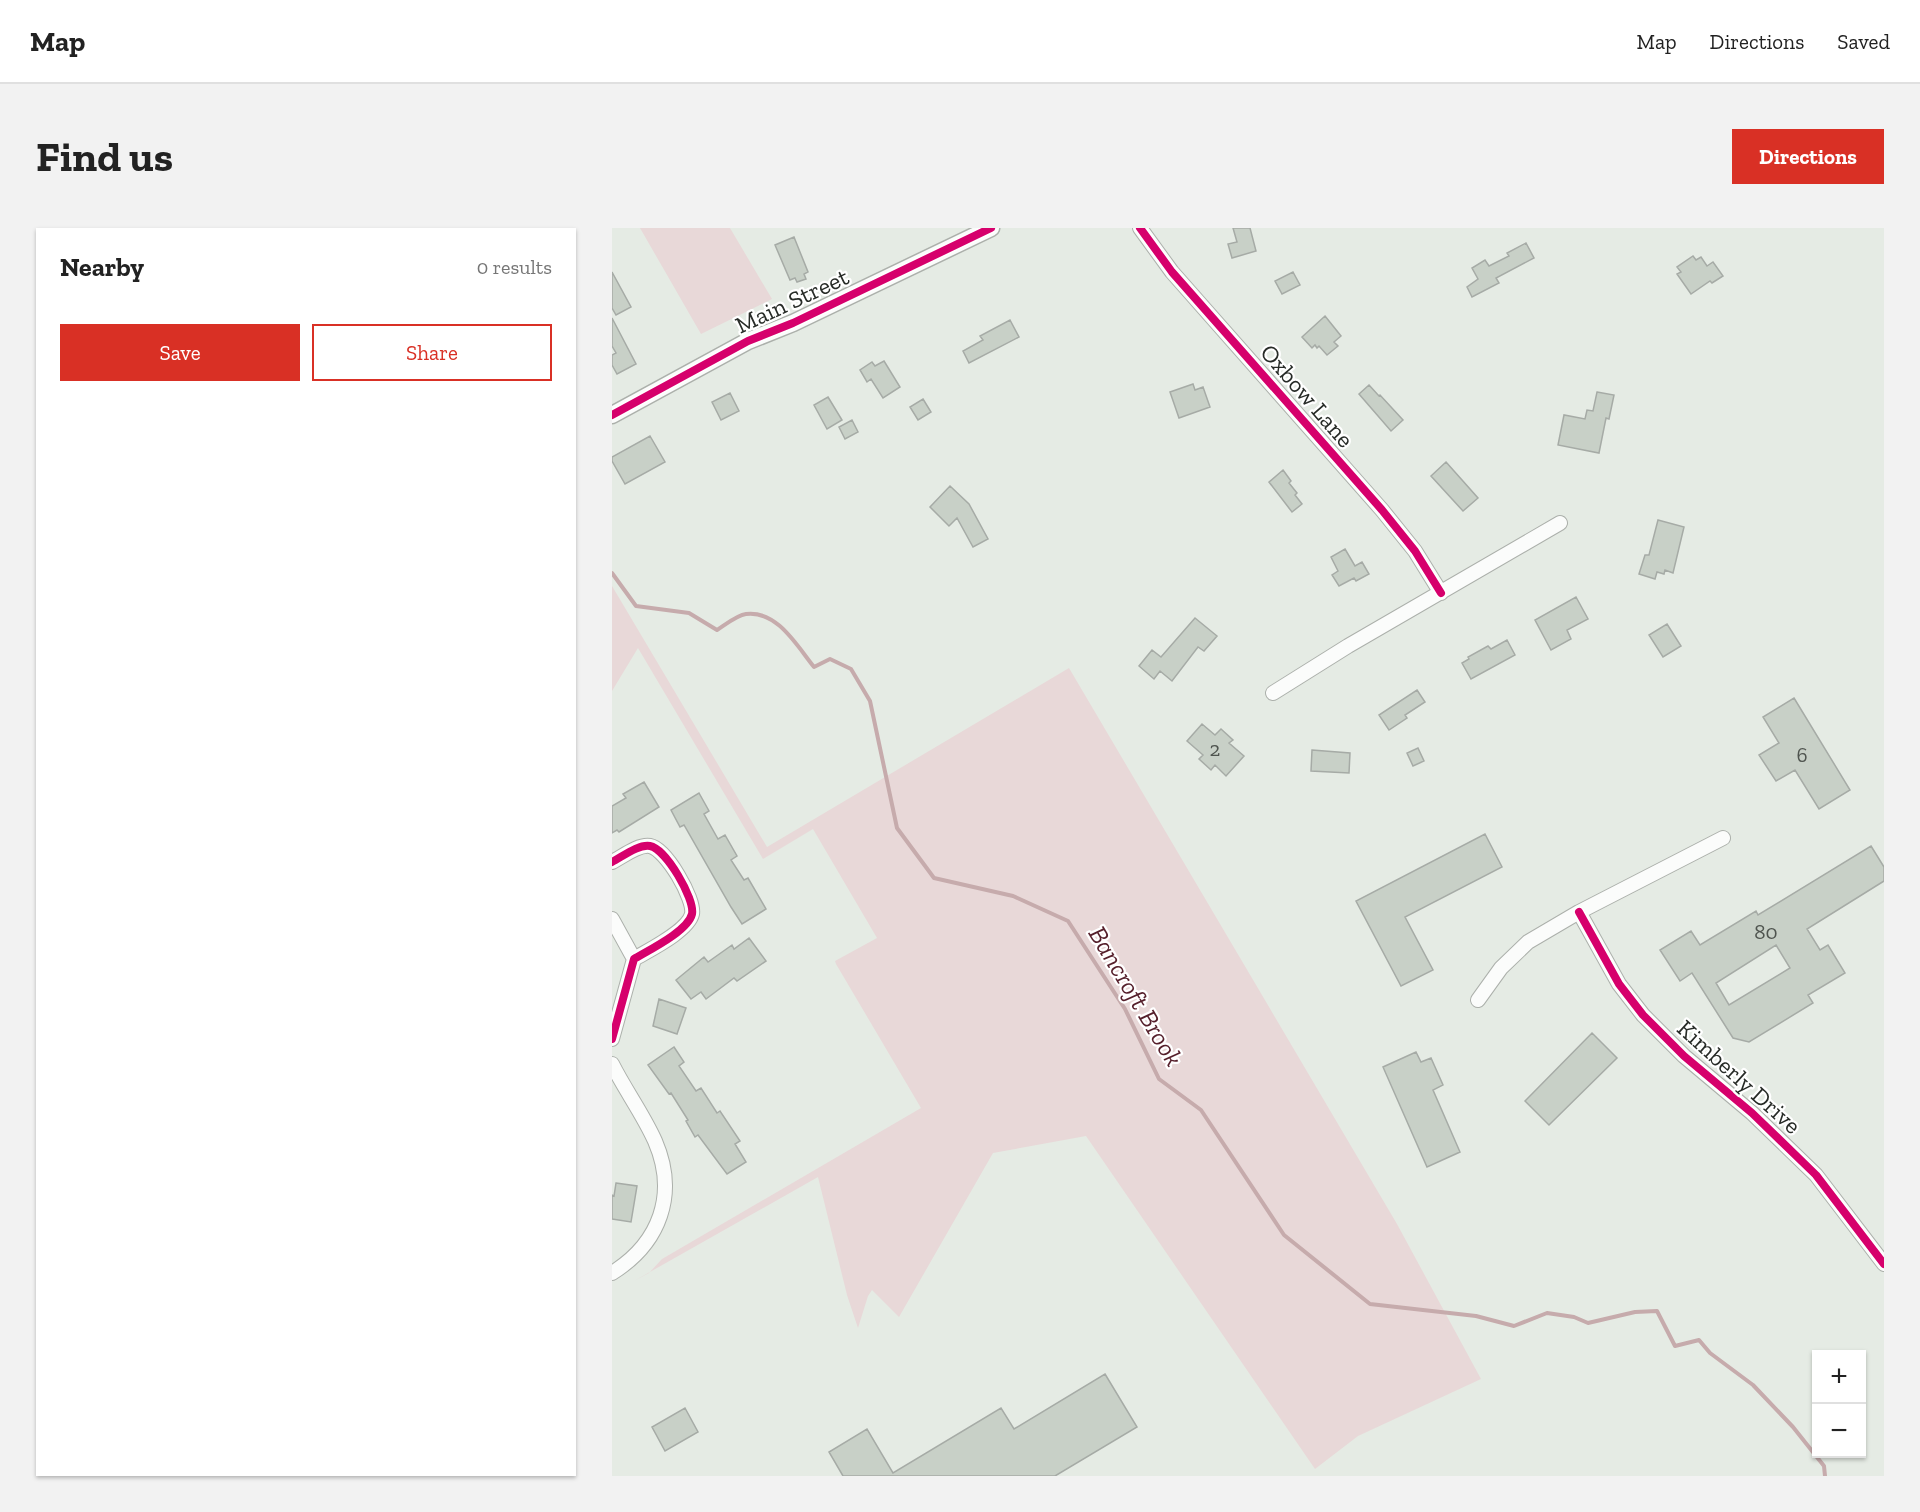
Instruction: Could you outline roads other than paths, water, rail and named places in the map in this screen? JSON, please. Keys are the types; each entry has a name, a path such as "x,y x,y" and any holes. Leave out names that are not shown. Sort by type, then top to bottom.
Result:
{"street":[{"name":"Main Street","path":"612,415 748,341 793,323 991,228"},
{"name":"Oxbow Lane","path":"1140,228 1172,272 1382,510 1415,551 1440,593"},
{"path":"1273,693 1348,646 1560,523"},
{"path":"1478,1000 1501,968 1528,942 1579,912 1722,838"},
{"path":"612,862 638,848 650,846 660,850 668,857 691,903 692,915 681,929 634,959 612,1039"},
{"name":"Kimberly Drive","path":"1579,912 1619,984 1643,1015 1684,1056 1752,1113 1816,1175 1884,1264"},
{"path":"612,919 634,959"},
{"path":"612,1064 655,1141 662,1166 665,1191 663,1209 656,1229 639,1252 612,1273"}],"waterway":[{"name":"Bancroft Brook","path":"612,573 636,606 689,613 717,630 739,616 757,614 777,623 814,667 830,659 851,669 870,701 897,828 934,878 1013,896 1068,921 1125,1009 1159,1079 1201,1110 1284,1235 1370,1304 1476,1316 1514,1326 1547,1313 1574,1317 1588,1323 1635,1312 1657,1311 1675,1346 1699,1340 1710,1353 1753,1385 1793,1427 1824,1466 1825,1476"}]}
